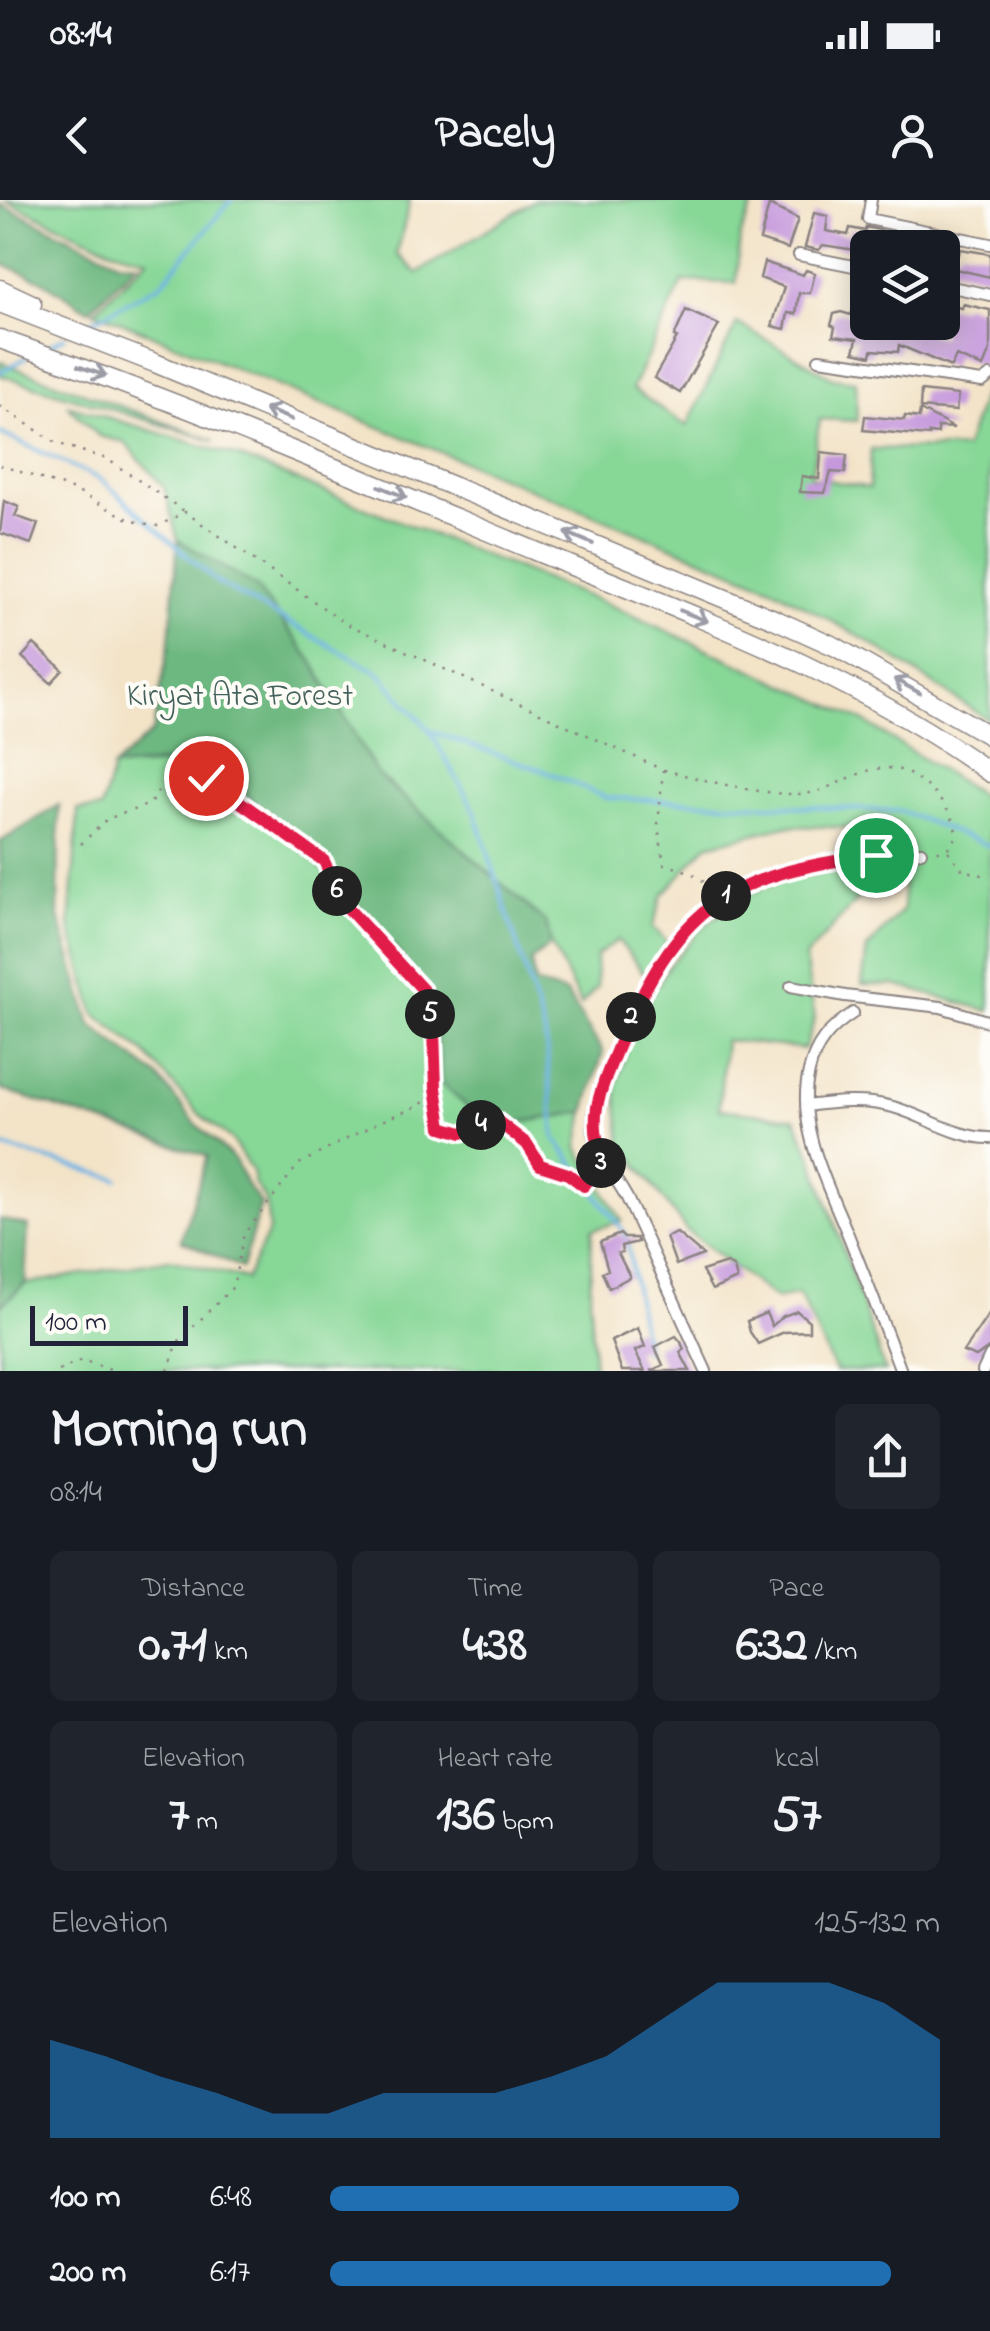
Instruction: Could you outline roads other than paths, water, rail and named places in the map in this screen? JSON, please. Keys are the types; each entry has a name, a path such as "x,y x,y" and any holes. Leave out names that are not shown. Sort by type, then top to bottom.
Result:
{"highway":[{"path":"0,289 155,362"},
{"path":"0,304 155,362 836,647 990,736"},
{"path":"0,339 197,410 716,626 886,706 990,772"}],"street":[{"path":"871,200 868,219 990,244"},
{"path":"800,255 850,265"},
{"path":"960,289 990,295"},
{"path":"819,358 982,382 990,376"},
{"path":"706,1371 593,1132 601,1087 653,970 673,942 704,911 743,885 768,875 814,863 921,852"},
{"path":"791,986 942,1007 990,1022"},
{"path":"854,1012 830,1028 816,1048 808,1074 806,1106 816,1152 902,1371"},
{"path":"806,1106 860,1102 891,1106 977,1138 990,1138"},
{"path":"983,1371 990,1356"}],"waterway":[{"path":"85,325 161,284 231,200"},
{"path":"48,346 64,337"},
{"path":"0,372 26,358"},
{"path":"0,433 102,480 218,583 379,673 430,731 475,811 545,1034 555,1138 626,1235 646,1352"},
{"path":"430,731 550,773 606,798 900,811 990,846"},
{"path":"0,1146 118,1179"}],"park label":[{"name":"Kiryat Ata Forest","path":"240,697"}]}
